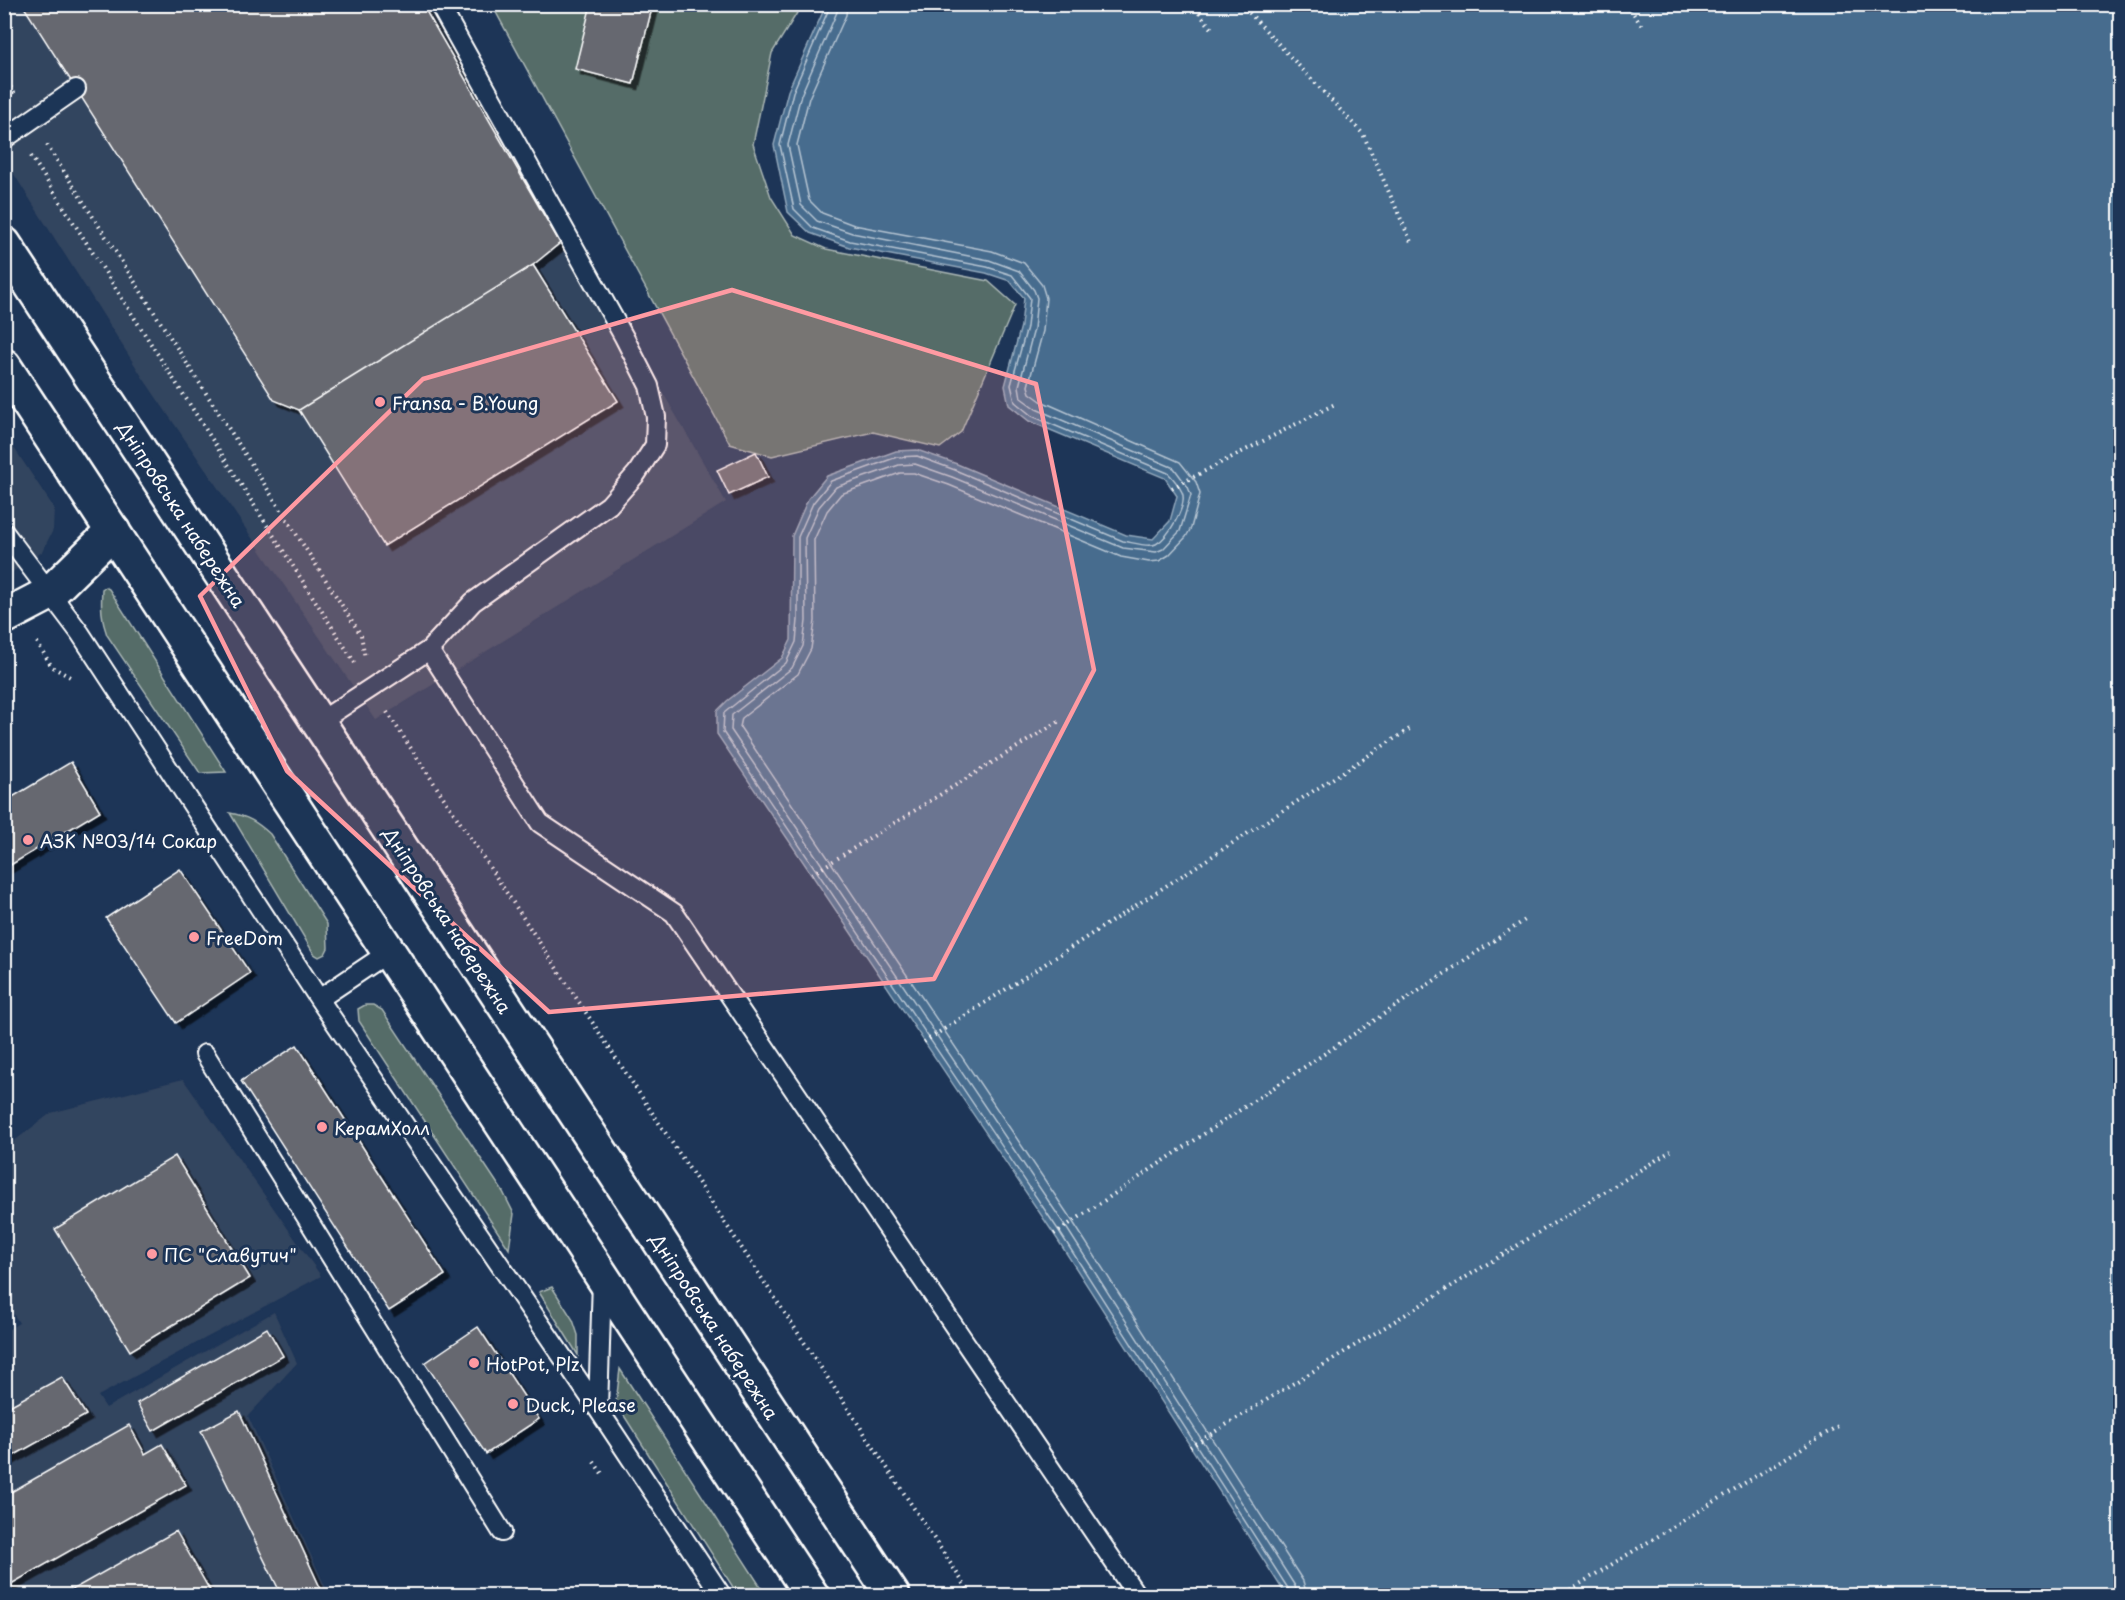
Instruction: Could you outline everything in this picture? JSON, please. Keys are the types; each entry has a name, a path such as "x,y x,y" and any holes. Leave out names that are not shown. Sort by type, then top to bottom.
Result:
{"main road":[{"name":"Дніпровська набережна","path":"4,244 893,1596"},
{"path":"4,366 812,1596"},
{"path":"4,617 50,593 113,531"}],"lane":[{"path":"319,722 429,650 473,602 609,505 637,473 655,445 656,417 648,386 624,337 439,4"},
{"path":"10,135 76,89"},
{"path":"4,532 80,633 319,999 598,1409 722,1596"},
{"path":"429,650 540,823 674,913 1137,1596"},
{"path":"319,999 389,952"},
{"path":"205,1054 502,1532"},
{"path":"598,1409 602,1275"}],"path":[{"path":"1191,4 1214,31"},
{"path":"1241,4 1363,134 1412,244"},
{"path":"1626,4 1642,26"},
{"path":"4,77 361,635 371,688"},
{"path":"10,135 371,688 972,1596"},
{"path":"1172,488 1337,403"},
{"path":"812,874 1061,720"},
{"path":"924,1042 1411,728"},
{"path":"1054,1234 1528,918"},
{"path":"1190,1447 1671,1151"},
{"path":"1560,1596 1838,1426"}],"highlighted area":[{"path":"732,290 1036,384 1094,670 934,979 549,1012 287,771 200,596 423,379"}],"shaded area":[{"path":"5,5 439,5 726,502 376,720 143,378 5,160"},
{"path":"4,433 54,508 53,530 42,552 5,577"},
{"path":"183,1079 321,1276 98,1396 106,1408 274,1312 297,1363 248,1416 329,1595 5,1595 4,1332 19,1323 5,1300 5,1148 51,1113"}],"green space":[{"path":"492,5 802,5 772,53 753,144 771,197 795,235 826,249 988,281 1015,305 961,432 940,448 873,432 772,456 730,444"},
{"path":"105,587 109,589 226,772 200,773 107,635 102,607 102,589"},
{"path":"230,813 252,820 270,834 327,924 328,948 325,954 319,957 314,954"},
{"path":"365,1005 373,1005 382,1010 503,1192 514,1214 509,1249 359,1021 358,1009"},
{"path":"552,1287 573,1320 578,1335 578,1355 539,1292"},
{"path":"620,1369 766,1595 738,1595 616,1403"}],"water":[{"path":"826,5 2120,5 2120,1595 1286,1595 1054,1234 717,734 717,711 782,658 791,640 792,536 808,499 827,476 896,451 917,450 957,464 1126,535 1153,539 1170,521 1177,496 1165,478 1029,421 1009,405 1005,386 1021,326 1024,298 1010,281 986,273 849,247 810,233 788,212 774,145 788,91"}],"building":[{"path":"28,4 422,4 560,243 533,265 299,410 274,400 24,7"},
{"path":"591,4 653,4 633,84 575,69"},
{"path":"533,265 618,401 384,546 299,410"},
{"path":"756,452 768,477 729,495 717,470"},
{"name":"АЗК №03/14 Сокар","path":"71,762 100,811 4,869 4,802"},
{"path":"180,869 250,973 176,1023 106,918"},
{"path":"297,1045 445,1275 389,1311 241,1081"},
{"name":"ПС \"Славутич\"","path":"175,1156 250,1278 130,1351 55,1229"},
{"path":"478,1327 539,1419 486,1454 425,1363"},
{"path":"267,1328 283,1356 153,1431 137,1403"},
{"path":"62,1377 86,1415 4,1461 4,1409"},
{"path":"239,1411 324,1596 282,1596 201,1431"},
{"path":"129,1425 145,1454 162,1444 186,1485 4,1588 4,1496"},
{"path":"176,1531 213,1596 61,1596"}],"place":[{"name":"Fransa - B.Young","path":"380,402"},
{"name":"АЗК №03/14 Сокар","path":"28,840"},
{"name":"FreeDom","path":"194,937"},
{"name":"КерамХолл","path":"322,1127"},
{"name":"ПС \"Славутич\"","path":"152,1254"},
{"name":"HotPot, Plz","path":"474,1363"},
{"name":"Duck, Please","path":"513,1404"}]}
